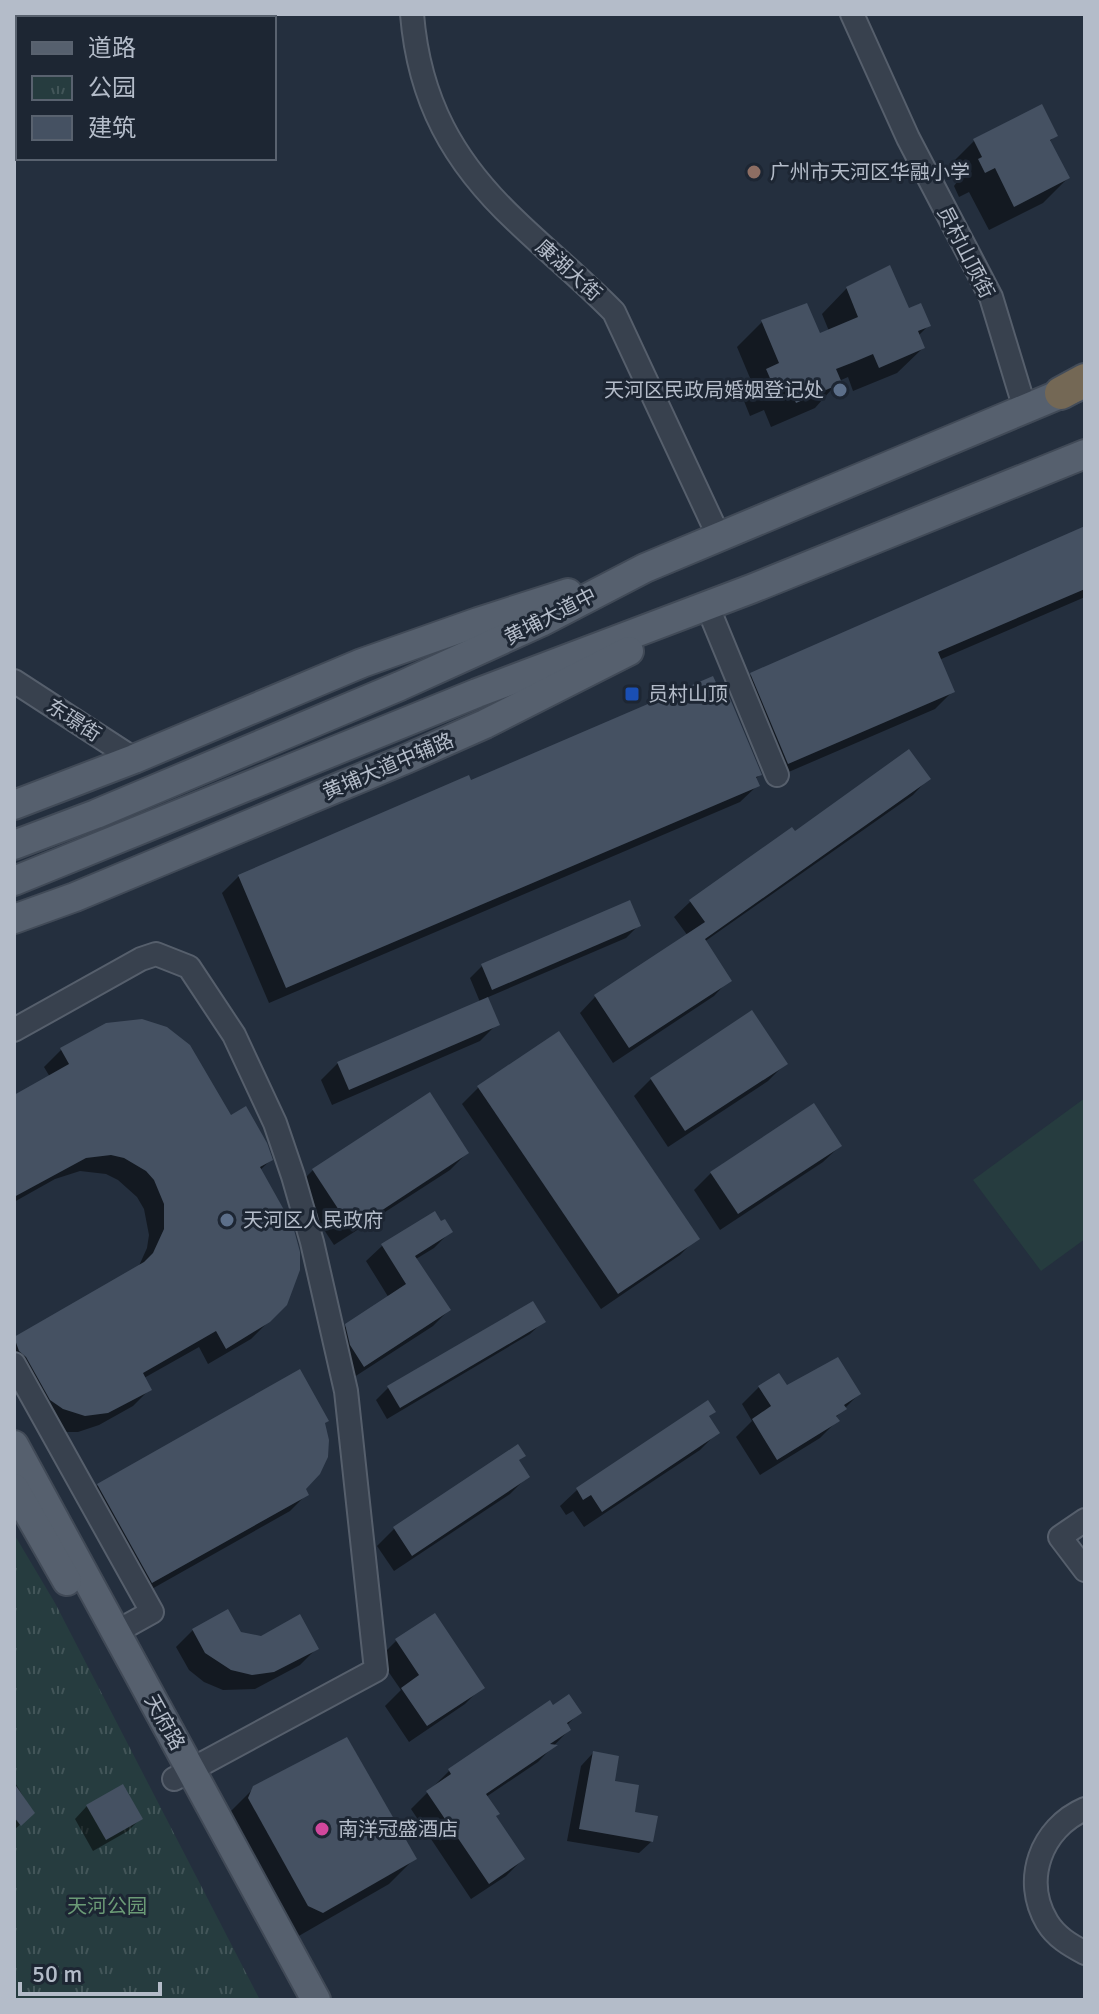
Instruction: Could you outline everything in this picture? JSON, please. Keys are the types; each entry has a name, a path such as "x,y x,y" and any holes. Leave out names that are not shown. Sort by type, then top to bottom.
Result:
{"main road":[{"name":"黄埔大道中","path":"14,845 96,814 470,656 645,568 1077,385"},
{"name":"黄埔大道中","path":"14,881 492,687 751,589 1085,454"},
{"path":"14,805 134,759 362,663 645,568"},
{"name":"黄埔大道中辅路","path":"14,919 75,897 445,742 751,589"},
{"name":"天府路","path":"14,1445 116,1632 182,1774 294,2000"},
{"name":"天府路","path":"14,1488 316,2000"}],"street":[{"name":"康湖大街","path":"412,14 419,68 439,123 459,155 496,202 614,312 719,537"},
{"name":"员村山顶街","path":"852,14 908,138 991,297 1025,409"},
{"path":"709,610 777,775"},
{"name":"东璟街","path":"14,681 134,759"},
{"path":"14,1030 141,959 156,954 189,967 234,1035 275,1123 312,1242 346,1391 376,1670 182,1774"},
{"path":"14,1364 152,1612 116,1632"},
{"path":"1085,1520 1060,1537 1085,1570"},
{"path":"1085,1809 1071,1815 1053,1831 1040,1853 1035,1877 1038,1902 1048,1924 1065,1942 1085,1953"}],"green space":[{"path":"1085,1098 1085,1239 1041,1271 973,1180"},
{"name":"天河公园","path":"14,1534 55,1603 260,2000 14,2000"}],"building":[{"path":"1042,104 1058,136 1050,140 1070,178 1014,207 995,168 985,173 978,159 982,157 973,139"},
{"path":"890,265 909,308 921,303 931,326 918,331 925,348 879,368 873,354 836,369 842,383 796,403 789,386 776,392 766,369 779,363 761,320 807,303 820,333 858,317 846,287"},
{"path":"1085,526 1085,589 938,652 955,692 788,764 750,673"},
{"path":"713,676 718,687 724,684 762,775 756,777 760,786 286,988 238,875 469,775 471,780"},
{"path":"909,749 931,779 705,939 732,981 629,1048 594,995 705,922 689,900 792,827 795,831"},
{"path":"630,900 641,926 492,990 481,964"},
{"path":"488,997 500,1025 349,1090 337,1062"},
{"path":"752,1010 788,1064 685,1131 650,1078"},
{"name":"天河区人民政府","path":"142,1019 167,1027 190,1045 231,1115 246,1106 273,1160 260,1167 293,1226 300,1252 300,1270 287,1305 270,1322 226,1349 216,1331 143,1373 152,1390 108,1413 85,1416 63,1409 50,1400 26,1357 19,1351 14,1337 144,1262 153,1253 164,1229 164,1204 154,1180 146,1171 124,1158 111,1155 86,1158 14,1197 14,1095 69,1064 60,1048 106,1023"},
{"path":"559,1031 700,1239 618,1294 477,1086"},
{"path":"430,1092 469,1153 352,1230 312,1169"},
{"path":"814,1103 842,1146 738,1214 710,1172"},
{"path":"435,1211 453,1232 415,1256 451,1310 364,1367 350,1345 345,1324 406,1284 381,1244"},
{"path":"533,1301 546,1322 400,1408 387,1386"},
{"path":"838,1357 861,1394 844,1405 847,1409 836,1416 840,1421 777,1460 752,1419 771,1406 758,1386 779,1373 787,1385"},
{"path":"300,1369 329,1421 325,1423 329,1440 328,1457 320,1474 306,1489 309,1495 152,1583 97,1484"},
{"path":"708,1400 716,1412 709,1416 720,1433 602,1512 591,1495 583,1500 576,1488"},
{"path":"518,1444 526,1456 519,1460 530,1477 412,1556 393,1527"},
{"path":"228,1609 241,1632 261,1636 300,1614 319,1649 274,1672 252,1675 231,1670 205,1653 192,1629"},
{"path":"435,1613 485,1688 427,1726 401,1688 419,1675 395,1639"},
{"path":"569,1694 582,1713 567,1723 571,1730 550,1744 558,1745 486,1794 500,1814 496,1816 525,1859 489,1884 426,1791 451,1774 448,1769 550,1700 553,1705"},
{"path":"347,1737 417,1859 323,1913 308,1906 248,1798 253,1786"},
{"path":"593,1751 619,1756 615,1781 639,1785 635,1812 658,1816 653,1842 579,1829"},
{"path":"14,1783 35,1813 21,1826 14,1817"},
{"path":"123,1784 143,1819 106,1840 86,1805"}],"place":[{"name":"广州市天河区华融小学","path":"754,172"},
{"name":"天河区民政局婚姻登记处","path":"840,390"},
{"name":"员村山顶","path":"632,694"},
{"name":"天河区人民政府","path":"227,1220"},
{"name":"南洋冠盛酒店","path":"322,1829"}]}
